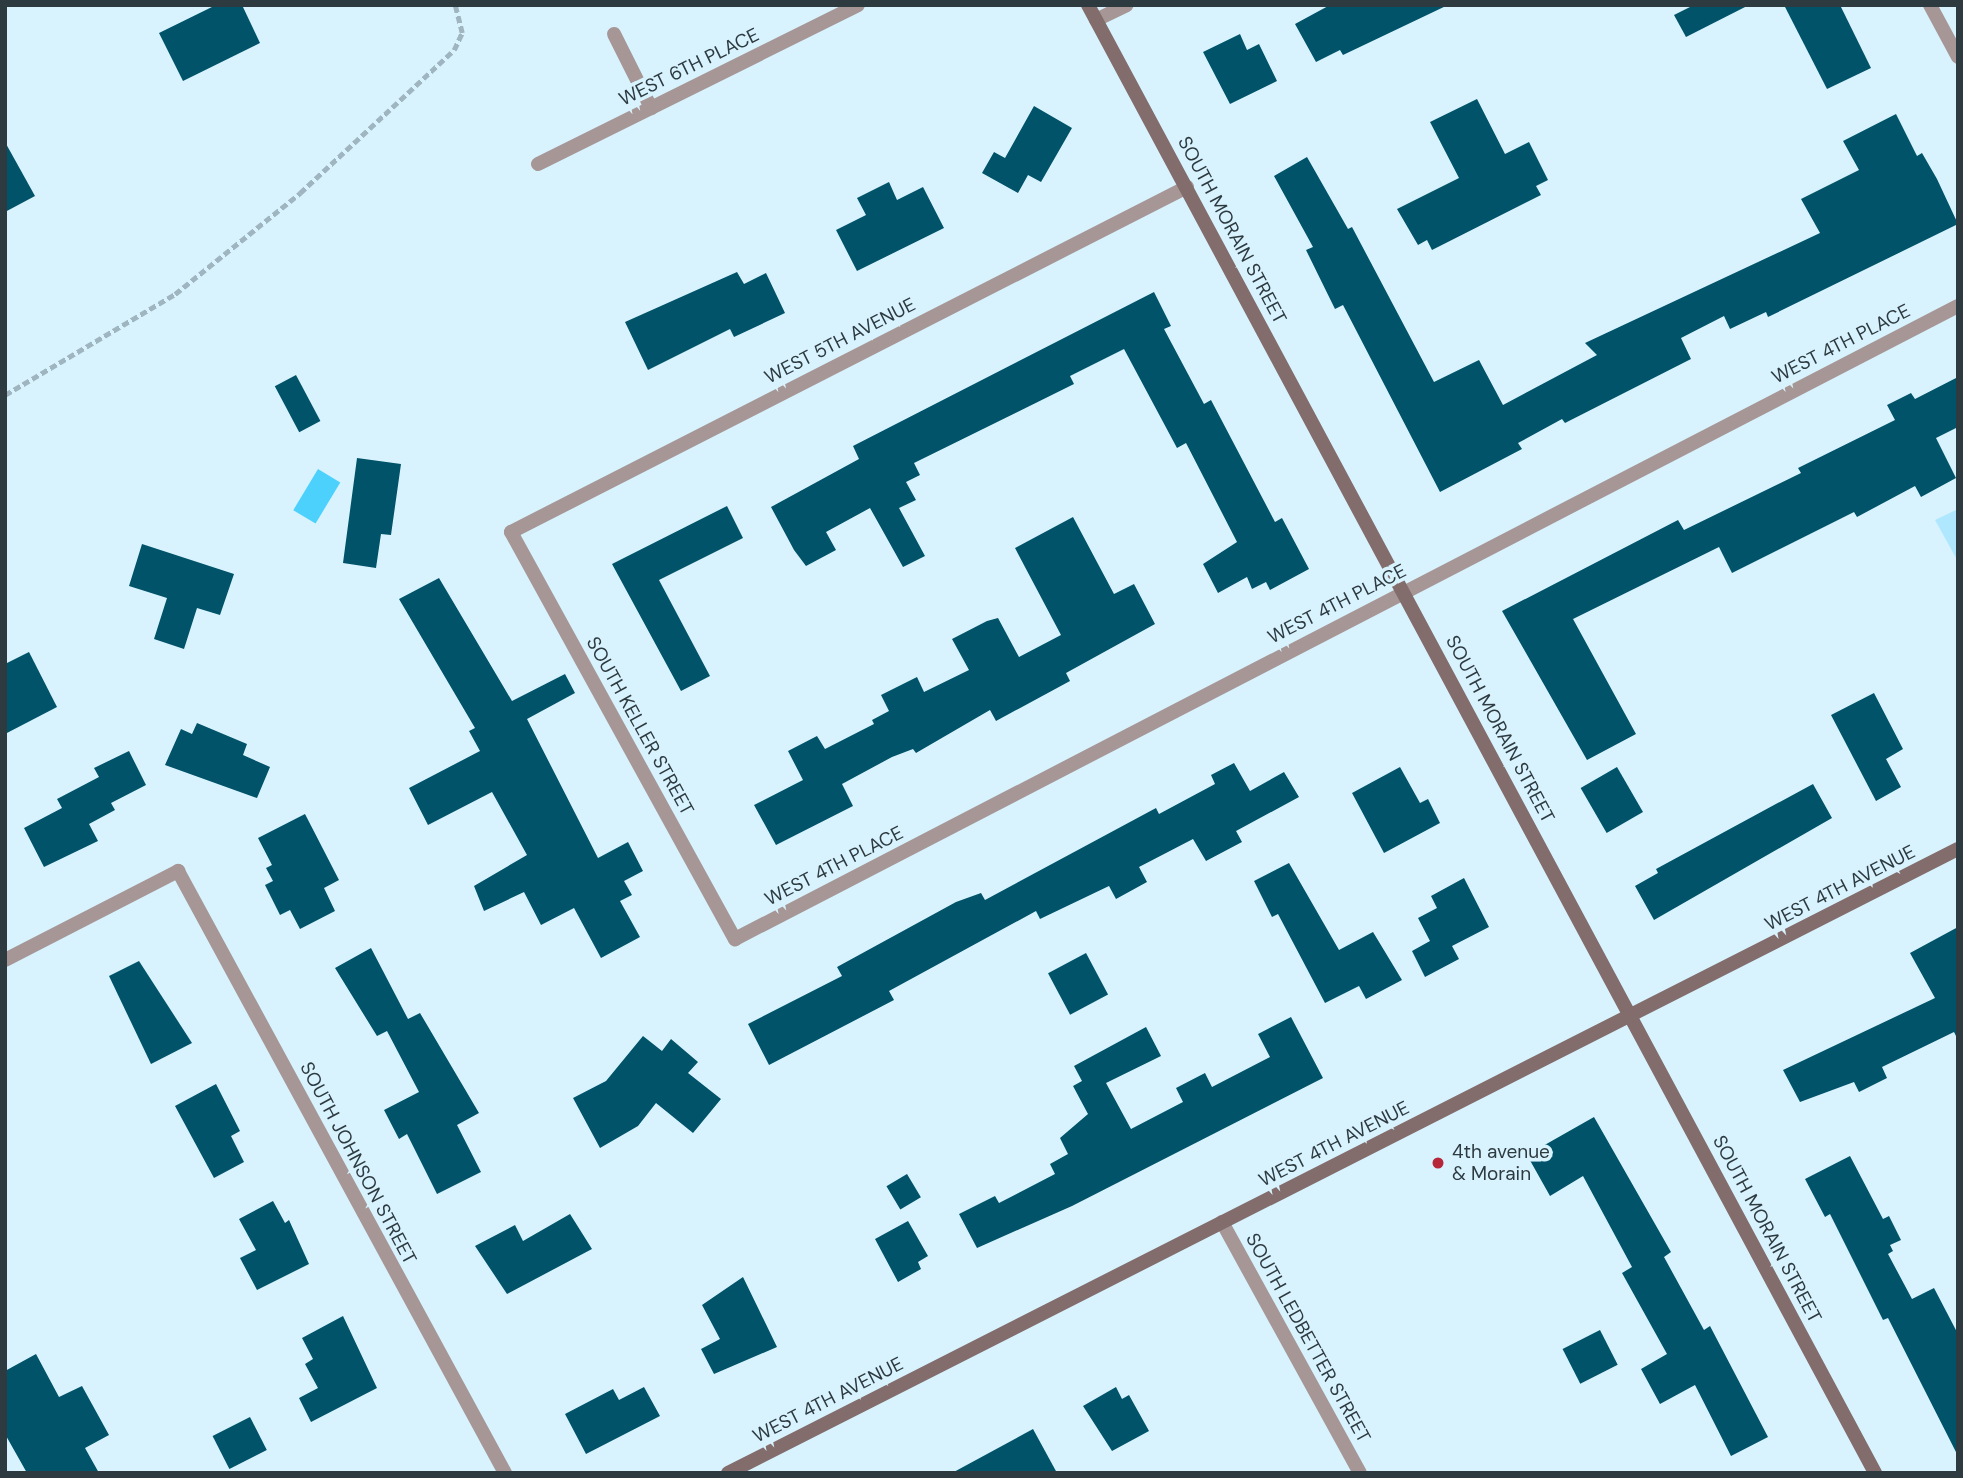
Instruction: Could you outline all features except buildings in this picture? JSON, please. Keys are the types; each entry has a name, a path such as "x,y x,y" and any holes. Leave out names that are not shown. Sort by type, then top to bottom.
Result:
{"street":[{"name":"WEST 6TH PLACE","path":"538,164 858,5"},
{"name":"SOUTH MORAIN STREET","path":"1088,5 1405,591 1875,1473"},
{"path":"1096,20 1127,5"},
{"path":"1930,5 1958,57"},
{"path":"614,34 651,108"},
{"name":"WEST 5TH AVENUE","path":"511,532 1188,187"},
{"name":"WEST 4TH PLACE","path":"735,939 1958,306"},
{"name":"SOUTH KELLER STREET","path":"511,532 735,939"},
{"name":"WEST 4TH AVENUE","path":"728,1473 1958,849"},
{"name":"SOUTH JOHNSON STREET","path":"5,960 178,871 505,1473"},
{"name":"SOUTH LEDBETTER STREET","path":"1222,1222 1360,1473"}],"path":[{"path":"5,395 175,294 300,193 454,50 462,33 454,5"}],"shaded area":[{"path":"1958,509 1958,557 1956,558 1935,520"}],"water":[{"path":"318,469 340,482 316,524 293,510"}],"place":[{"name":"4th avenue & Morain","path":"1438,1163"}]}
